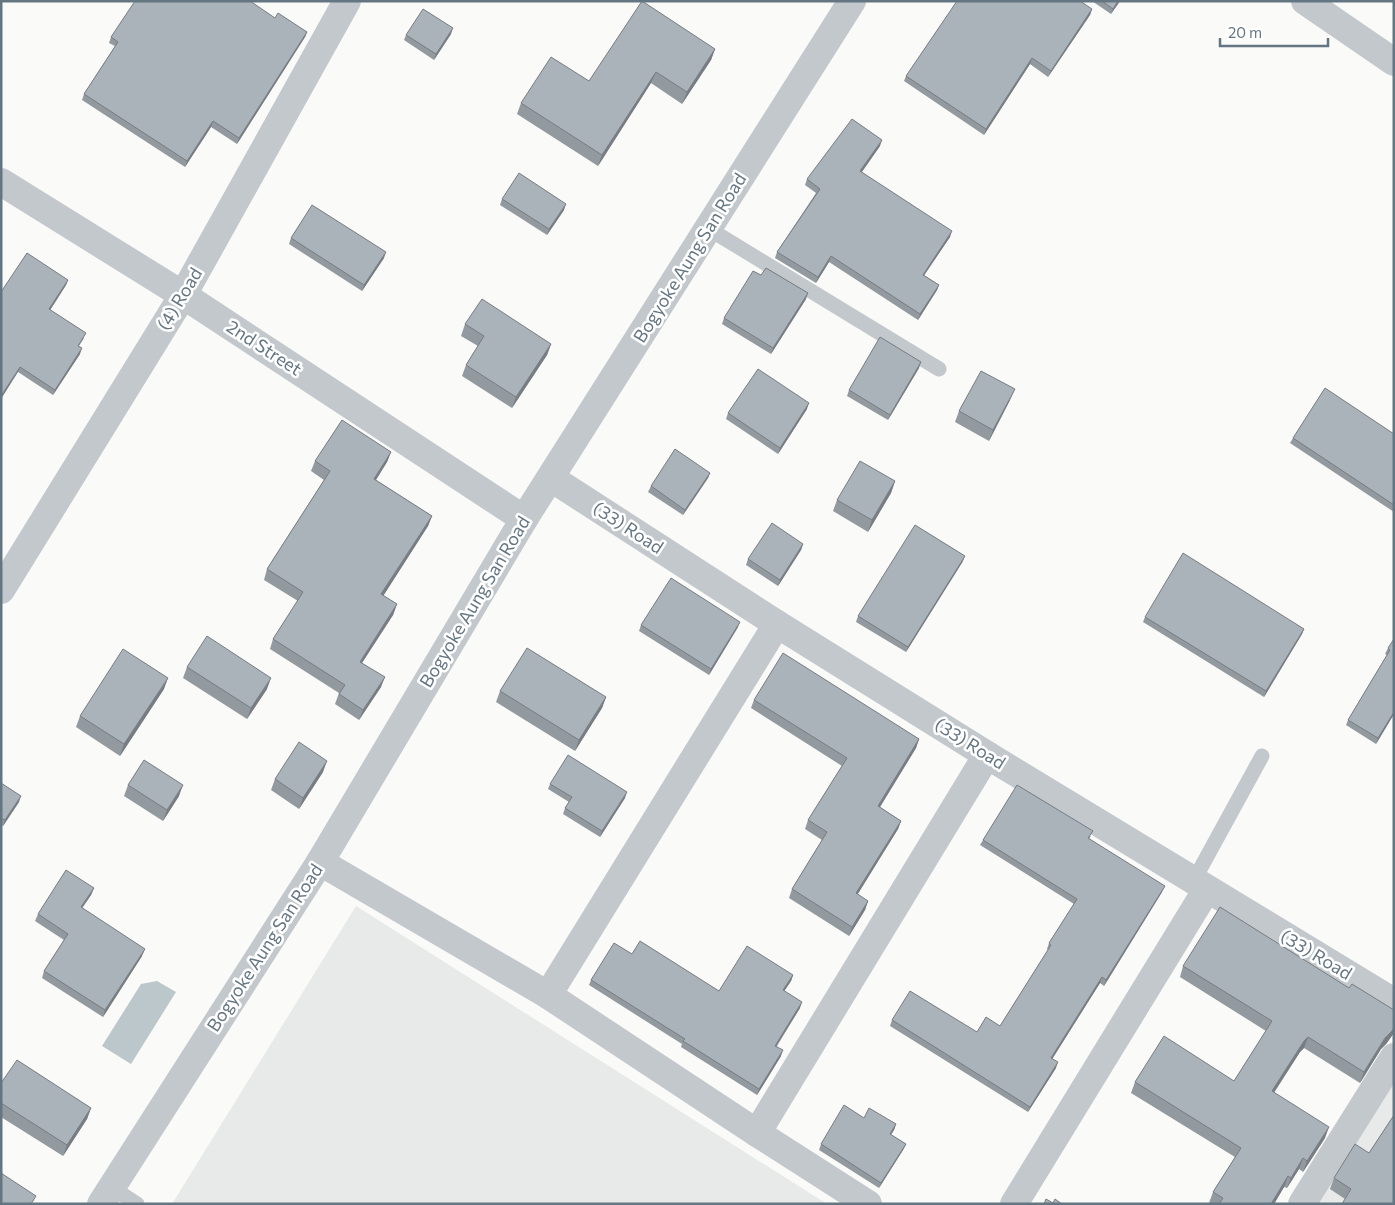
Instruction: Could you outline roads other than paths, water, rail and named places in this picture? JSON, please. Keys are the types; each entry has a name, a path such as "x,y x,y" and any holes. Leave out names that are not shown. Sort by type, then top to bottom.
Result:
{"street":[{"name":"(4) Road","path":"1,590 183,295 347,1"},
{"name":"Bogyoke Aung San Road","path":"106,1196 320,862 524,519 852,1"},
{"path":"1305,1 1394,62"},
{"name":"2nd Street","path":"1,182 183,295 524,519"},
{"name":"(33) Road","path":"551,478 777,624 987,755 1394,1002"},
{"path":"548,995 777,624"},
{"path":"757,1133 987,755"},
{"path":"320,862 548,995 868,1204"},
{"path":"1014,1204 1200,886"},
{"path":"1302,1204 1394,1058"}],"lane":[{"path":"709,229 939,369"},
{"path":"1200,886 1262,756"},
{"path":"106,1196 137,1204"}]}
